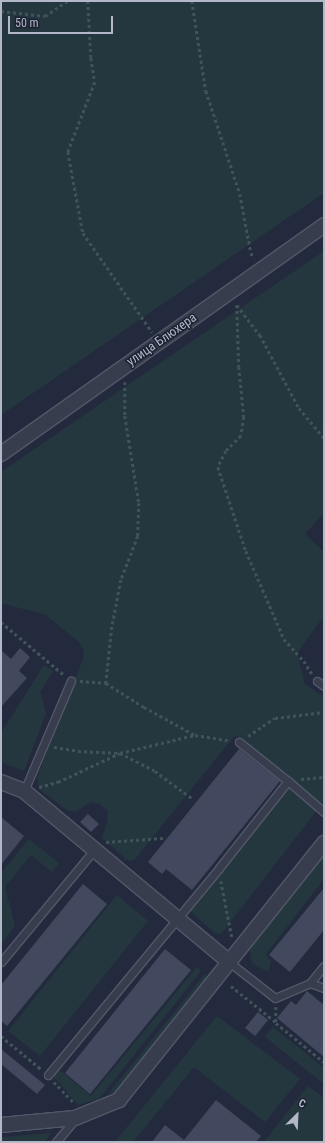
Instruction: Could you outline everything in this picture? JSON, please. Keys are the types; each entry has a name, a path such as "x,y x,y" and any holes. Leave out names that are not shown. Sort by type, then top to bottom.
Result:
{"street":[{"name":"улица Блюхера","path":"1,454 324,225"},
{"path":"3,787 24,791 229,962"},
{"path":"1,1125 75,1118 119,1100 324,843"}],"lane":[{"path":"24,791 71,681"},
{"path":"317,681 324,686"},
{"path":"239,742 324,812"},
{"path":"48,1075 176,918 219,868 288,781"},
{"path":"1,962 90,847"},
{"path":"229,962 275,998 310,983 324,966"},
{"path":"310,983 324,988"},
{"path":"56,1142 75,1118"}],"path":[{"path":"1,11 45,16 68,1"},
{"path":"88,1 91,58 95,82 68,152 83,233 143,319"},
{"path":"192,1 206,91 240,194 250,253"},
{"path":"234,300 260,335 299,408 324,438"},
{"path":"237,305 239,367 244,417 241,436 226,451 218,467 246,551 284,639 304,661 317,681"},
{"path":"106,683 112,627 121,580 138,536 139,503 125,416 124,376"},
{"path":"1,622 71,681 106,683 144,707 195,735 239,742"},
{"path":"248,736 275,718 324,712"},
{"path":"24,791 58,782 120,753 195,735"},
{"path":"43,746 78,751 120,753 155,771 193,800"},
{"path":"288,781 324,777"},
{"path":"90,847 163,838"},
{"path":"219,868 232,938"},
{"path":"231,986 324,1062"},
{"path":"275,998 276,1023"}],"shaded area":[{"path":"1,1 324,1 324,193 1,415"},
{"path":"324,251 324,513 305,534 324,552 324,616 297,653 305,684 324,697 324,801 221,934 216,934 190,911 285,790 290,776 235,735 135,859 131,861 126,859 102,838 107,823 108,811 100,804 91,802 77,811 68,811 39,789 37,778 83,659 84,650 79,642 46,615 1,603 1,472"},
{"path":"44,665 53,671 40,692 46,713 24,771 1,762 1,733"},
{"path":"29,839 59,863 52,872 31,855 5,887 15,926 1,944 1,873"},
{"path":"324,852 324,879 266,954 271,962 268,972 252,963 249,942"},
{"path":"117,895 148,921 40,1056 8,1031"},
{"path":"197,967 201,971 103,1094 98,1099 78,1105 53,1076 58,1069 91,1096"},
{"path":"205,974 208,977 115,1092 108,1094"},
{"path":"217,1016 300,1079 265,1122 194,1067 133,1142 115,1142"},
{"path":"273,1027 324,1068 324,1084 265,1037"},
{"path":"308,1086 324,1098 323,1142 264,1142"},
{"path":"51,1133 45,1142 1,1142 1,1137"}],"building":[{"path":"20,648 30,657 19,671 27,678 1,707 1,650 11,659"},
{"path":"239,749 280,781 192,890 166,869 162,874 148,862"},
{"path":"88,814 99,824 91,832 80,822"},
{"path":"1,817 24,836 1,865"},
{"path":"83,884 107,904 7,1026 1,1021 1,985"},
{"path":"324,888 324,930 290,972 269,955"},
{"path":"165,949 191,970 90,1094 65,1073"},
{"path":"307,991 324,1005 324,1057 277,1018 291,1001 296,1005"},
{"path":"258,1012 268,1020 255,1036 245,1028"},
{"path":"1,1049 45,1085 37,1094 1,1064"},
{"path":"216,1100 261,1136 256,1142 152,1142 165,1125 184,1140"}]}
